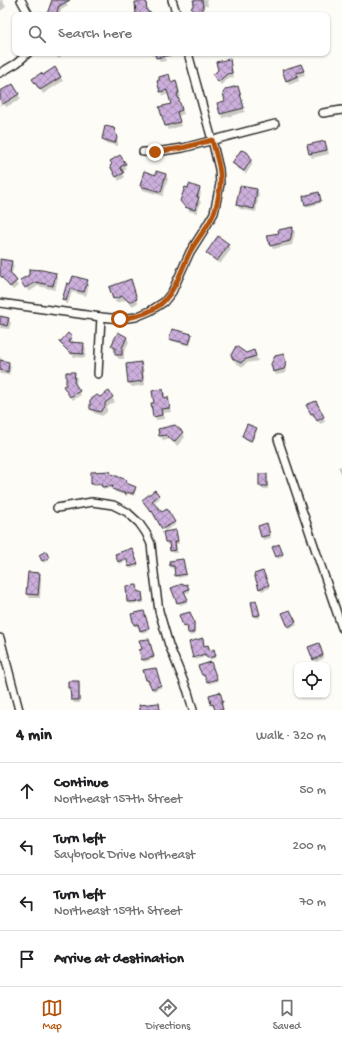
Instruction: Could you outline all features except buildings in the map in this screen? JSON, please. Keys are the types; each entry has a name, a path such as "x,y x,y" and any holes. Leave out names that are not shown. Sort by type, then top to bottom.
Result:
{"street":[{"path":"21,0 27,12"},
{"path":"172,0 176,12"},
{"path":"0,73 17,63 25,56"},
{"path":"0,303 120,319 136,316 150,311 164,302 172,292 190,252 214,213 220,184 219,169 212,140 189,56"},
{"path":"323,113 342,110"},
{"path":"143,152 155,152 182,148 275,124"},
{"path":"98,374 101,317"},
{"path":"278,439 342,628"},
{"path":"57,508 92,502 113,505 127,512 139,523 146,533 151,544 159,611 168,645 188,692 192,710"},
{"path":"0,638 19,710"}],"route":[{"path":"120,319 136,316 150,311 164,302 172,292 190,252 216,208 220,184 219,169 212,140 182,148 155,152"}]}
